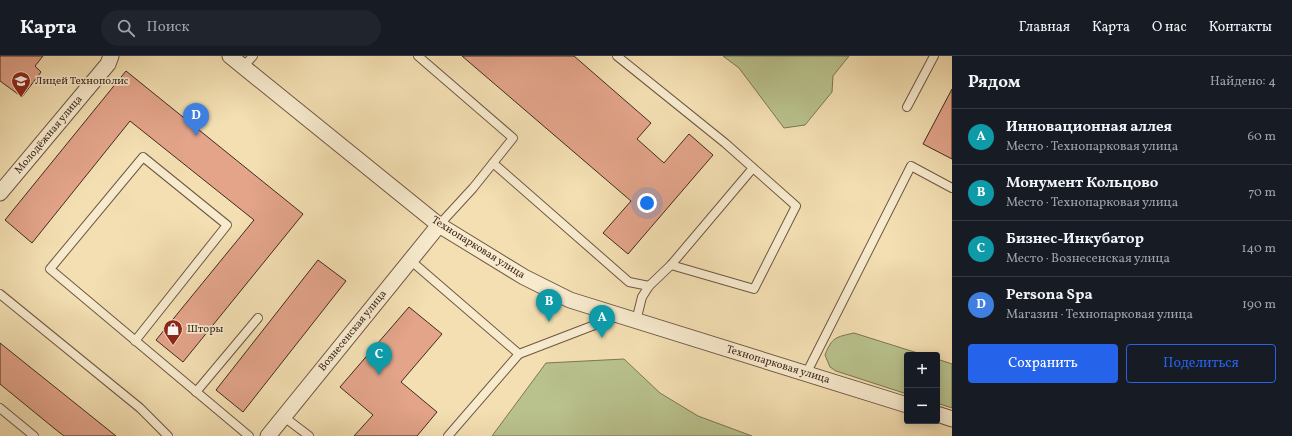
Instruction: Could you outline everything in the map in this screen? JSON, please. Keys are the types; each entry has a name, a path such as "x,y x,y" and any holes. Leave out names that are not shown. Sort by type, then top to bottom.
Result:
{"street":[{"name":"Молодёжная улица","path":"0,194 108,64 111,56"},
{"name":"Технопарковая улица","path":"230,56 248,62 438,225 524,277 570,300 904,404"},
{"name":"Вознесенская улица","path":"268,436 438,225"},
{"path":"940,415 952,419"}],"lane":[{"path":"418,56 513,138 464,198 438,225"},
{"path":"617,56 725,143 796,206 754,289 672,265"},
{"path":"906,107 934,56"},
{"path":"135,341 227,225 143,157 50,269 135,341 249,436"},
{"path":"493,163 630,282 649,286"},
{"path":"806,374 911,166 952,188"},
{"path":"636,321 642,297 649,286 672,265 753,168"},
{"path":"410,260 519,354"},
{"path":"0,294 140,408 168,436"},
{"path":"448,436 519,354 619,316"},
{"path":"196,392 258,318"},
{"path":"0,408 34,436"},
{"path":"284,417 309,436"}],"green space":[{"path":"723,56 849,56 833,76 832,92 805,125 784,128 739,68"},
{"path":"854,333 914,352 904,352 904,393 836,371 830,367 825,355 833,341"},
{"path":"624,359 660,393 698,416 752,436 492,436 546,363"},
{"path":"940,360 952,364 952,408 940,404"}],"building":[{"path":"0,56 43,56 35,66 41,72 22,97 0,81"},
{"path":"462,56 574,56 651,123 637,139 664,163 689,134 713,155 628,254 603,233 631,201"},
{"path":"126,71 303,214 183,362 156,340 254,220 130,121 32,243 5,220"},
{"path":"952,89 952,159 923,144"},
{"path":"318,260 346,281 243,412 216,390"},
{"path":"409,307 442,334 401,382 437,412 417,436 354,436 373,415 340,387"},
{"path":"0,343 116,436 64,436 55,429 0,384"}],"place":[{"name":"Лицей Технополис","path":"21,98"},
{"name":"Persona Spa","path":"196,136"},
{"name":"Монумент Кольцово","path":"549,322"},
{"name":"Инновационная аллея","path":"602,338"},
{"name":"Шторы","path":"173,346"},
{"name":"Бизнес-Инкубатор","path":"379,375"}]}
